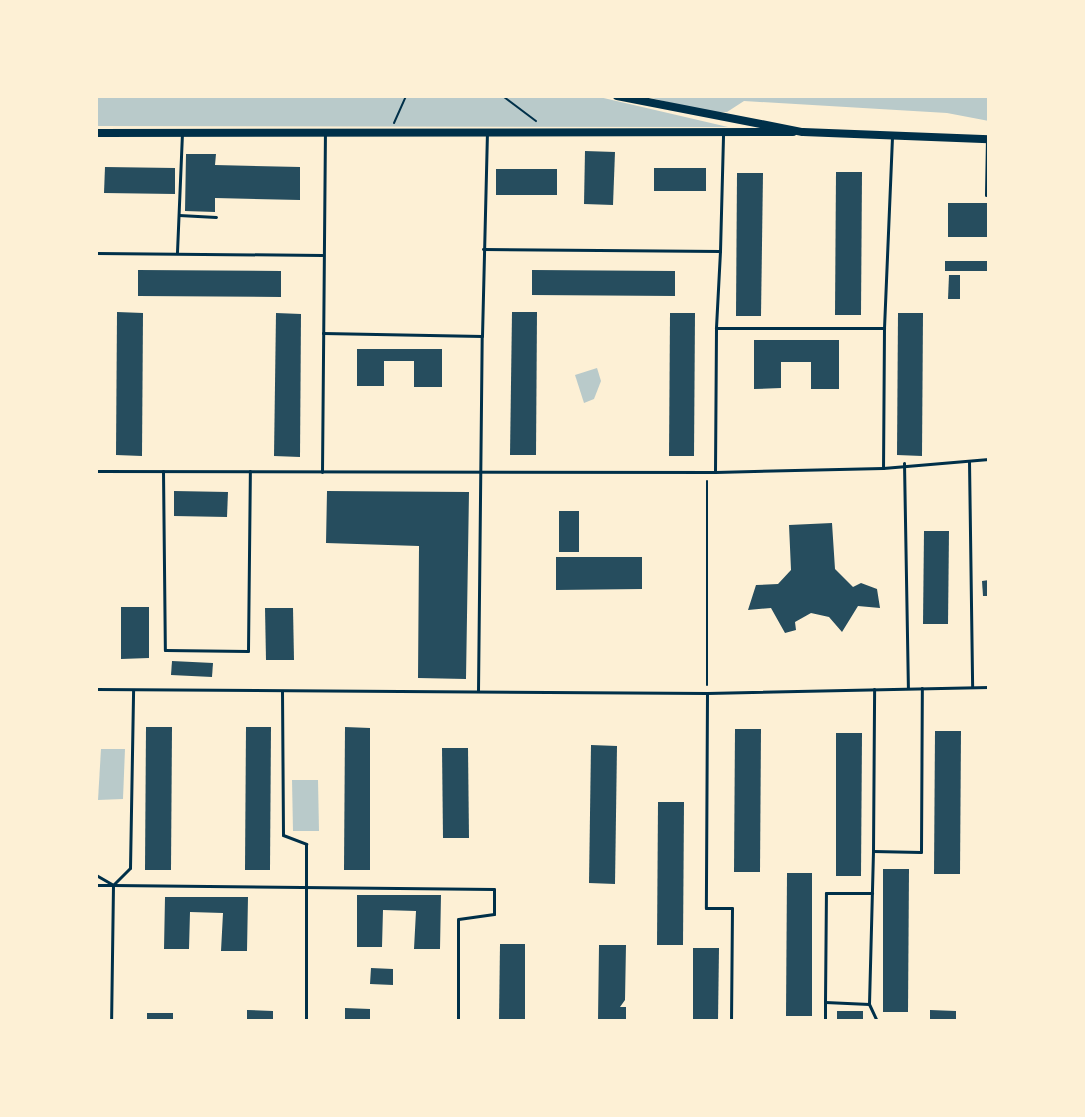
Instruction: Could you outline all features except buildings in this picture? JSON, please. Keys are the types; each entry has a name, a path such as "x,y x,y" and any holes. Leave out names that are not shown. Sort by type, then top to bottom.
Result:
{"main road":[{"path":"617,96 803,132 988,139"}],"street":[{"path":"96,133 325,135 803,132"}],"lane":[{"path":"177,253 182,134"},
{"path":"478,692 479,472 487,134"},
{"path":"716,472 716,328 723,134"},
{"path":"883,468 884,328 892,134"},
{"path":"322,472 325,135"},
{"path":"986,195 988,139"},
{"path":"179,215 216,217"},
{"path":"483,249 720,251"},
{"path":"96,253 323,255"},
{"path":"716,328 884,328"},
{"path":"323,333 482,336"},
{"path":"96,471 716,472 883,468 904,464 989,459"},
{"path":"969,460 972,687"},
{"path":"904,464 908,688"},
{"path":"163,471 165,650 248,651 250,471"},
{"path":"96,700 96,689 707,693 989,687"},
{"path":"873,851 921,852 922,688"},
{"path":"874,689 869,1004 877,1021"},
{"path":"111,1021 113,885 130,868 133,690"},
{"path":"282,691 284,835 306,844 306,1021"},
{"path":"707,693 706,908 732,908 731,1021"},
{"path":"96,874 113,885"},
{"path":"96,885 494,890 494,914 458,919 458,1021"},
{"path":"825,1021 826,892 872,893"},
{"path":"825,1002 869,1004"}],"path":[{"path":"393,126 406,96"},
{"path":"424,96 504,97 537,127"},
{"path":"707,472 707,693"}],"shaded area":[{"path":"96,96 595,96 728,127 96,126"},
{"path":"643,96 989,96 989,121 947,113 744,101 727,112 708,112"},
{"path":"597,368 601,381 594,399 584,403 575,375"},
{"path":"101,749 125,749 123,799 98,800"},
{"path":"292,780 318,780 319,831 293,831"}]}
